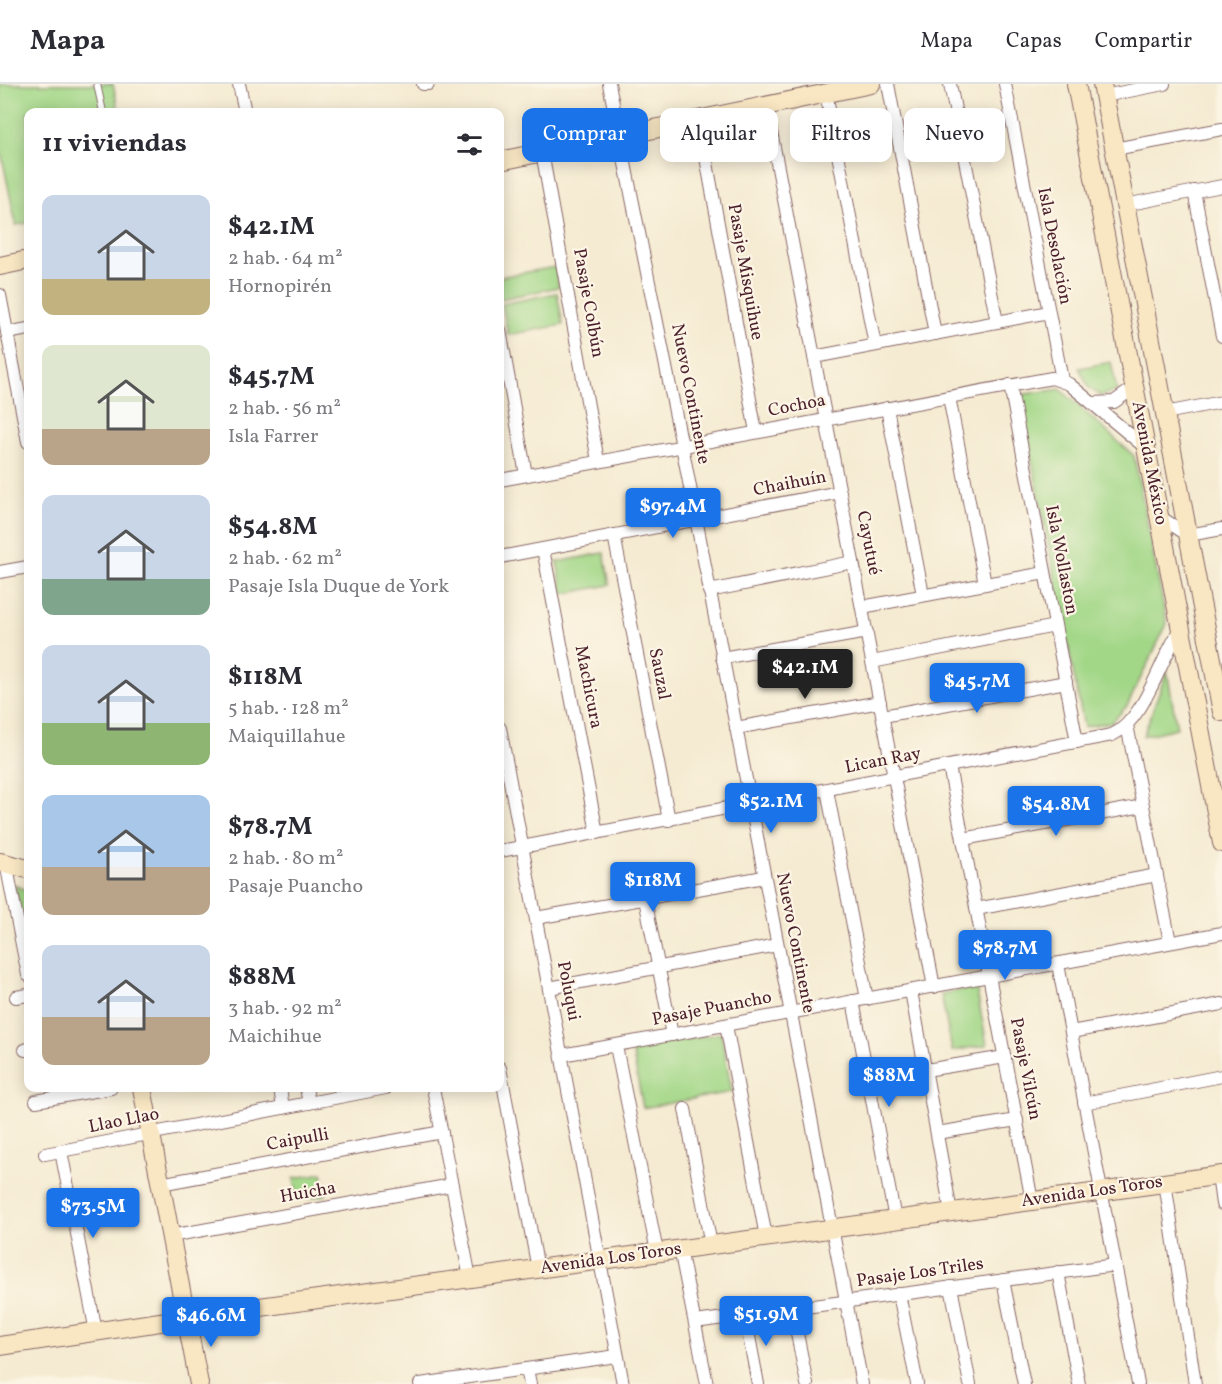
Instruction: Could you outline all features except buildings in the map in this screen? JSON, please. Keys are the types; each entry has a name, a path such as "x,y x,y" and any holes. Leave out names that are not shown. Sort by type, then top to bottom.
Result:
{"street":[{"path":"239,84 243,108"},
{"path":"423,84 428,84"},
{"name":"Nuevo Continente","path":"609,84 615,108"},
{"path":"752,108 871,84"},
{"path":"888,84 935,334"},
{"path":"950,84 997,322"},
{"name":"Isla Desolación","path":"1005,84 1062,380"},
{"name":"Avenida México","path":"1076,84 1222,843"},
{"path":"1103,90 1164,84"},
{"name":"Avenida México","path":"1103,90 1188,535 1217,657 1222,712"},
{"path":"826,93 875,345"},
{"name":"Cayutué","path":"766,105 934,987"},
{"path":"1114,149 1222,129"},
{"path":"504,160 522,156"},
{"name":"Pasaje Colbún","path":"544,162 598,461"},
{"name":"Nuevo Continente","path":"626,162 862,1384"},
{"name":"Pasaje Misquihue","path":"707,162 756,432"},
{"path":"1125,205 1222,186"},
{"path":"1194,191 1222,336"},
{"path":"0,266 24,261"},
{"path":"0,295 7,333 23,388"},
{"path":"1119,309 1132,304 1144,306"},
{"path":"814,357 1048,312"},
{"path":"7,333 24,330"},
{"path":"504,352 526,475"},
{"name":"Cochoa","path":"504,479 1048,378 1062,380"},
{"path":"1062,380 1146,448"},
{"name":"Isla Wollaston","path":"1010,385 1077,742"},
{"path":"1093,403 1114,402 1135,387"},
{"path":"949,396 985,584"},
{"path":"1165,413 1222,402"},
{"path":"888,408 923,596"},
{"name":"Chaihuín","path":"504,556 840,492"},
{"path":"1160,518 1188,535 1222,529"},
{"name":"Sauzal","path":"614,535 669,820"},
{"name":"Machicura","path":"543,549 597,833"},
{"path":"709,591 853,562"},
{"path":"0,573 24,568"},
{"path":"862,607 1045,573"},
{"path":"873,662 1055,626"},
{"path":"1170,942 1127,725 1137,712 1168,648 1181,629"},
{"path":"722,658 867,633"},
{"path":"883,716 1066,682"},
{"path":"736,728 880,702"},
{"name":"Lican Ray","path":"504,850 1112,735 1127,725"},
{"name":"Pasaje Vilcún","path":"949,766 1032,1201"},
{"name":"Poluqui","path":"505,784 522,847 536,918 598,1260 623,1384"},
{"path":"827,790 867,999"},
{"path":"963,839 1143,806"},
{"path":"24,868 3,863 24,957"},
{"path":"976,909 1157,875"},
{"path":"536,918 764,877"},
{"path":"645,899 672,1035"},
{"name":"Pasaje Puancho","path":"562,1055 1222,933"},
{"path":"549,987 777,945"},
{"path":"1058,964 1138,1384"},
{"path":"911,991 951,1212"},
{"path":"853,1001 895,1220"},
{"path":"1071,1032 1222,1004"},
{"path":"726,1025 766,1237"},
{"path":"616,1046 657,1252"},
{"path":"926,1070 1005,1057"},
{"path":"1084,1103 1222,1076"},
{"path":"504,1089 538,1269"},
{"path":"36,1101 88,1092"},
{"path":"143,1092 199,1384"},
{"path":"281,1092 283,1108"},
{"path":"307,1092 309,1102"},
{"name":"Llao Llao","path":"45,1154 364,1092"},
{"path":"434,1092 470,1278"},
{"path":"685,1109 711,1245"},
{"path":"937,1133 1017,1120"},
{"name":"Caipulli","path":"160,1184 442,1132"},
{"path":"61,1151 96,1332"},
{"path":"1220,1175 1222,1204"},
{"name":"Avenida Los Toros","path":"0,1346 598,1260 1220,1175"},
{"path":"1165,1182 1195,1384"},
{"name":"Huicha","path":"170,1236 452,1185"},
{"path":"680,1249 707,1384"},
{"name":"Pasaje Los Triles","path":"695,1322 1115,1264"},
{"path":"1058,1272 1079,1384"},
{"path":"1003,1280 1024,1384"},
{"path":"951,1287 970,1384"},
{"path":"899,1293 918,1384"},
{"path":"792,1308 807,1384"},
{"path":"745,1315 758,1384"},
{"path":"420,1384 617,1356"},
{"path":"527,1369 530,1384"}],"lane":[{"path":"97,84 102,108"}],"green space":[{"path":"0,84 113,84 118,108 24,108 24,224 16,225 0,147"},
{"path":"555,267 559,287 504,298 504,276"},
{"path":"557,293 563,325 508,335 504,304"},
{"path":"1111,362 1117,391 1101,396 1089,388 1079,368"},
{"path":"1060,389 1134,456 1167,624 1127,706 1112,722 1084,727 1019,395"},
{"path":"604,553 610,585 563,594 557,562"},
{"path":"1167,671 1177,728 1143,736"},
{"path":"15,885 24,889 24,931"},
{"path":"976,987 987,1045 952,1051 941,994"},
{"path":"721,1033 732,1092 643,1108 632,1049"},
{"path":"322,1173 326,1195 298,1200 294,1178"}]}
